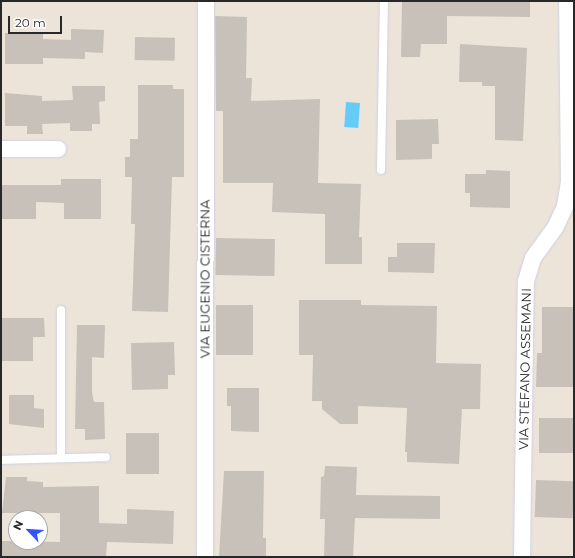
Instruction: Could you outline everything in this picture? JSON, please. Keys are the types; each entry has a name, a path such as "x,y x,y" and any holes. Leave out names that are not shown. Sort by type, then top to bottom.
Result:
{"street":[{"name":"VIA EUGENIO CISTERNA","path":"205,557 206,1"},
{"name":"VIA STEFANO ASSEMANI","path":"522,557 526,281 533,258 556,226 565,207 569,183 567,1"},
{"path":"1,149 58,149"}],"lane":[{"path":"381,170 384,1"},
{"path":"61,310 61,458"},
{"path":"1,460 106,457"}],"water":[{"path":"346,102 360,103 358,128 344,127"}],"building":[{"path":"402,1 530,1 530,17 447,16 447,44 421,44 420,57 401,57"},
{"path":"215,16 247,17 246,78 252,78 251,101 320,99 318,183 361,184 359,237 362,237 362,264 325,264 325,214 272,212 273,183 223,183 223,111 216,111"},
{"path":"71,29 104,30 103,53 85,52 85,59 43,58 43,64 5,64 5,33 43,33 43,39 71,40"},
{"path":"135,37 175,38 175,61 135,60"},
{"path":"460,44 527,48 523,141 495,140 495,86 482,86 482,82 459,82"},
{"path":"138,85 173,85 173,89 184,89 184,177 172,177 168,312 132,311 135,224 131,224 132,177 125,177 125,157 130,157 130,139 138,139"},
{"path":"72,86 105,86 105,101 99,102 100,124 92,124 92,131 70,131 70,123 42,124 43,134 27,134 27,126 5,126 5,93 42,96 42,101 73,100"},
{"path":"438,119 439,144 432,144 432,159 396,160 396,120"},
{"path":"486,170 510,171 510,208 470,207 470,193 465,193 465,174 486,174"},
{"path":"61,179 101,179 101,219 64,219 64,203 36,202 36,219 1,219 1,185 61,185"},
{"path":"216,238 275,239 274,276 215,275"},
{"path":"397,243 435,243 434,273 388,272 388,257 397,257"},
{"path":"299,300 361,300 361,305 437,306 436,363 481,364 480,409 462,409 459,464 407,462 407,452 405,452 407,408 358,406 358,424 340,424 322,409 322,401 312,401 313,355 299,355"},
{"path":"216,305 253,305 253,355 216,355"},
{"path":"542,307 574,307 574,387 536,387 537,353 542,353"},
{"path":"1,318 44,318 45,337 33,337 33,361 1,361"},
{"path":"77,325 105,325 104,358 92,357 92,393 94,402 104,402 105,439 85,440 85,429 75,429"},
{"path":"174,342 175,375 168,375 168,389 132,390 131,343"},
{"path":"227,388 259,388 259,432 231,431 231,406 227,406"},
{"path":"9,395 34,395 34,408 44,409 44,428 9,424"},
{"path":"539,418 574,418 574,453 539,453"},
{"path":"126,433 159,433 159,474 126,474"},
{"path":"325,466 357,467 356,495 440,496 440,519 355,518 353,557 324,557 325,519 320,519 321,477 324,476"},
{"path":"224,471 264,471 263,538 266,538 266,557 219,557"},
{"path":"6,477 27,477 27,481 43,482 43,487 99,486 99,523 127,524 127,509 174,511 173,544 107,542 106,557 1,557 1,541 8,541 8,550 48,550 48,542 60,542 60,513 48,513 48,510 8,510 8,513 2,513"},
{"path":"536,480 574,481 573,518 535,517"}]}
